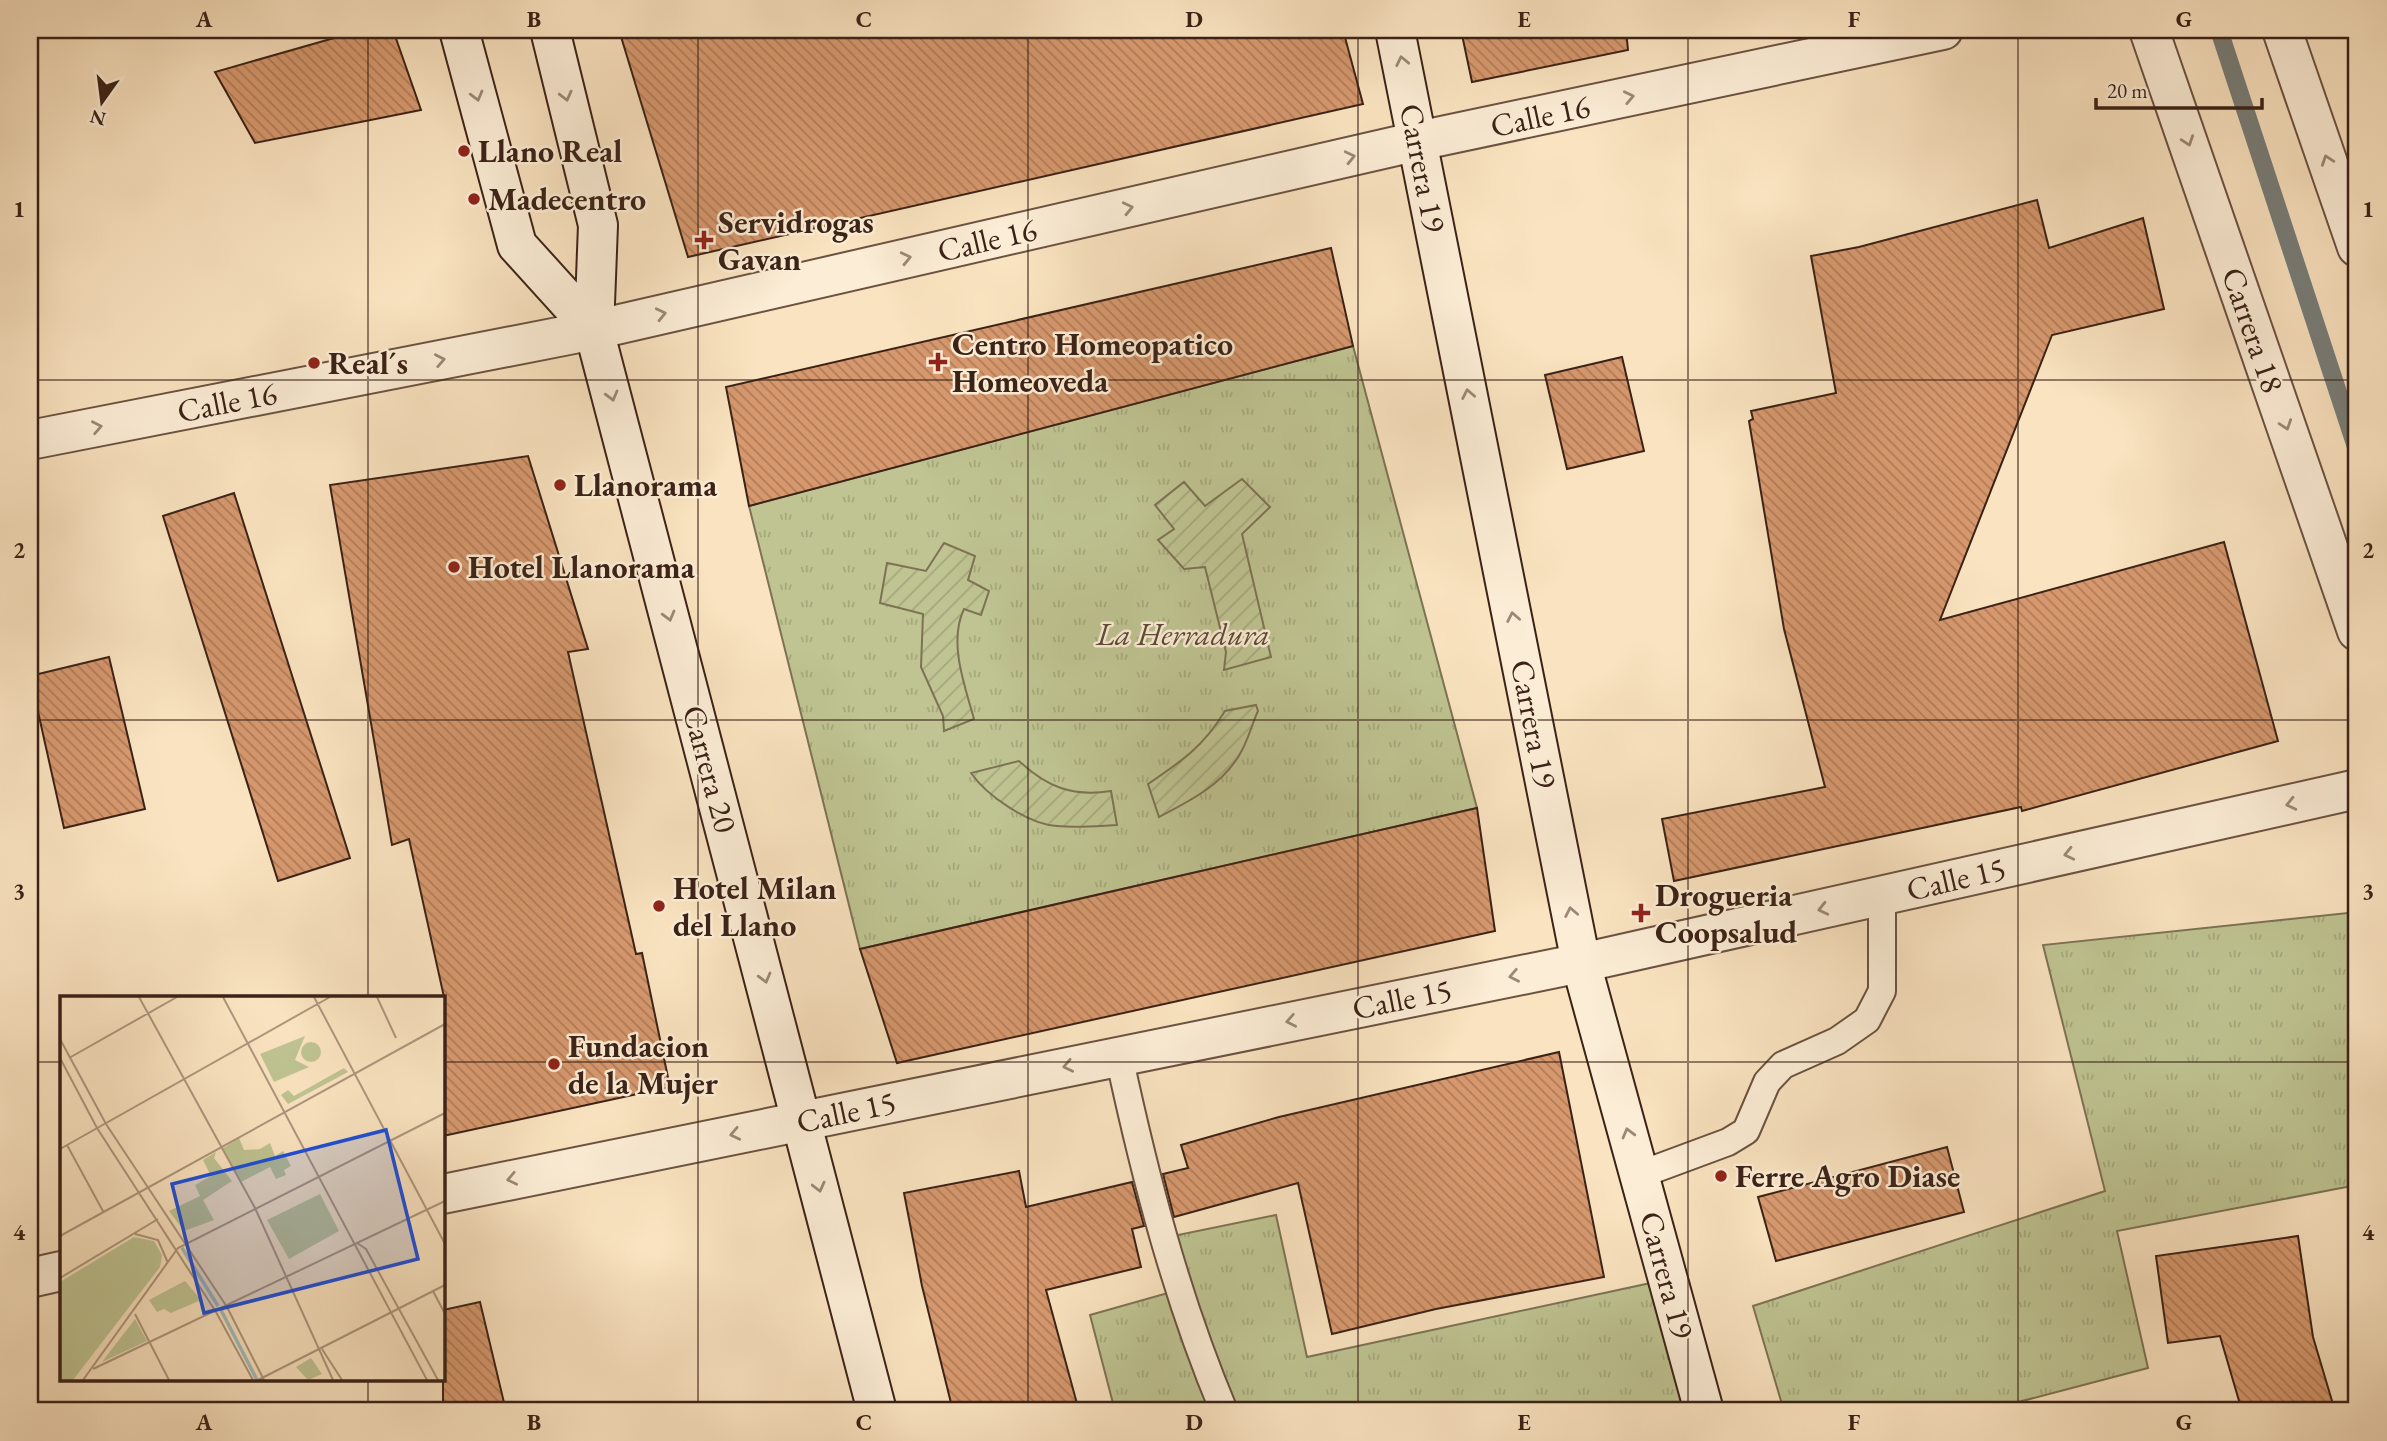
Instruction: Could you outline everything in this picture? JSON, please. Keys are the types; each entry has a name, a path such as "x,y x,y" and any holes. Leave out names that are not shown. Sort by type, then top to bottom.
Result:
{"street":[{"name":"Carrera 20","path":"459,30 517,245 594,330"},
{"name":"Carrera 20","path":"550,30 598,225 594,330 877,1411"},
{"name":"Carrera 19","path":"1395,30 1581,963 1704,1411"},
{"name":"Calle 16","path":"30,440 594,330 1418,141 1943,30"},
{"name":"Carrera 18","path":"2149,30 2357,631"},
{"path":"2282,30 2357,247"},
{"name":"Calle 15","path":"444,1194 1581,963 2357,789"},
{"path":"30,1278 60,1271"}],"lane":[{"path":"1639,1175 1728,1142 1746,1130 1767,1082 1783,1065 1837,1041 1867,1020 1882,991 1882,895"},
{"path":"1119,1056 1144,1170 1200,1354 1224,1411"}],"green space":[{"name":"La Herradura","path":"1353,346 1477,808 860,949 749,506"},
{"path":"1242,479 1270,507 1242,534 1271,657 1224,670 1226,652 1205,567 1184,569 1158,540 1174,529 1155,505 1184,482 1205,506"},
{"path":"944,543 975,556 968,580 989,591 981,615 964,609 959,622 960,664 974,719 944,731 943,716 921,667 923,614 880,603 887,563 926,571"},
{"path":"1256,705 1258,711 1234,763 1216,782 1194,798 1159,817 1148,784 1191,752 1225,711"},
{"path":"1019,761 1040,778 1061,788 1084,792 1111,791 1117,825 1064,827 1034,820 987,791 971,773"},
{"path":"2357,912 2357,1185 2117,1231 2148,1368 1984,1411 1784,1411 1753,1306 2105,1191 2043,945"},
{"path":"1276,1215 1307,1357 1660,1281 1697,1411 1115,1411 1090,1315 1168,1293 1168,1237"}],"building":[{"path":"362,30 393,30 421,110 255,143 215,72"},
{"path":"619,30 1343,30 1363,104 688,257"},
{"path":"1461,30 1626,30 1628,50 1472,82"},
{"path":"2037,200 2049,248 2143,218 2164,309 2052,335 1940,620 2224,542 2278,741 2022,811 2021,807 1674,881 1662,819 1825,787 1784,629 1749,421 1753,419 1751,411 1836,393 1811,256 1859,247"},
{"path":"1331,248 1353,346 749,506 726,387"},
{"path":"1622,357 1644,451 1567,469 1545,375"},
{"path":"528,456 588,649 568,652 636,954 642,953 670,1087 444,1136 444,996 409,839 392,845 330,485"},
{"path":"234,493 350,858 278,881 163,516"},
{"path":"109,657 145,809 64,828 30,676"},
{"path":"1477,808 1495,931 897,1063 860,949"},
{"path":"1559,1052 1604,1277 1436,1309 1332,1334 1298,1183 1174,1217 1163,1174 1188,1168 1181,1145 1279,1117"},
{"path":"1947,1147 1964,1212 1776,1261 1758,1197"},
{"path":"1019,1171 1026,1207 1132,1182 1144,1226 1132,1229 1141,1267 1046,1290 1079,1411 953,1411 922,1286 904,1193"},
{"path":"2298,1236 2313,1337 2335,1411 2242,1411 2220,1336 2168,1343 2156,1256"},
{"path":"480,1302 506,1411 443,1411 444,1310"}],"waterway":[{"path":"2219,30 2357,450"}],"place":[{"name":"Llano Real","path":"464,151"},
{"name":"Madecentro","path":"474,199"},
{"name":"Servidrogas Gavan","path":"704,240"},
{"name":"Centro Homeopatico Homeoveda","path":"938,362"},
{"name":"Real´s","path":"314,363"},
{"name":"Llanorama","path":"560,485"},
{"name":"Hotel Llanorama","path":"454,567"},
{"name":"Hotel Milan del Llano","path":"659,906"},
{"name":"Drogueria Coopsalud","path":"1641,913"},
{"name":"Fundacion de la Mujer","path":"554,1064"},
{"name":"Ferre Agro Diase","path":"1721,1176"}]}
